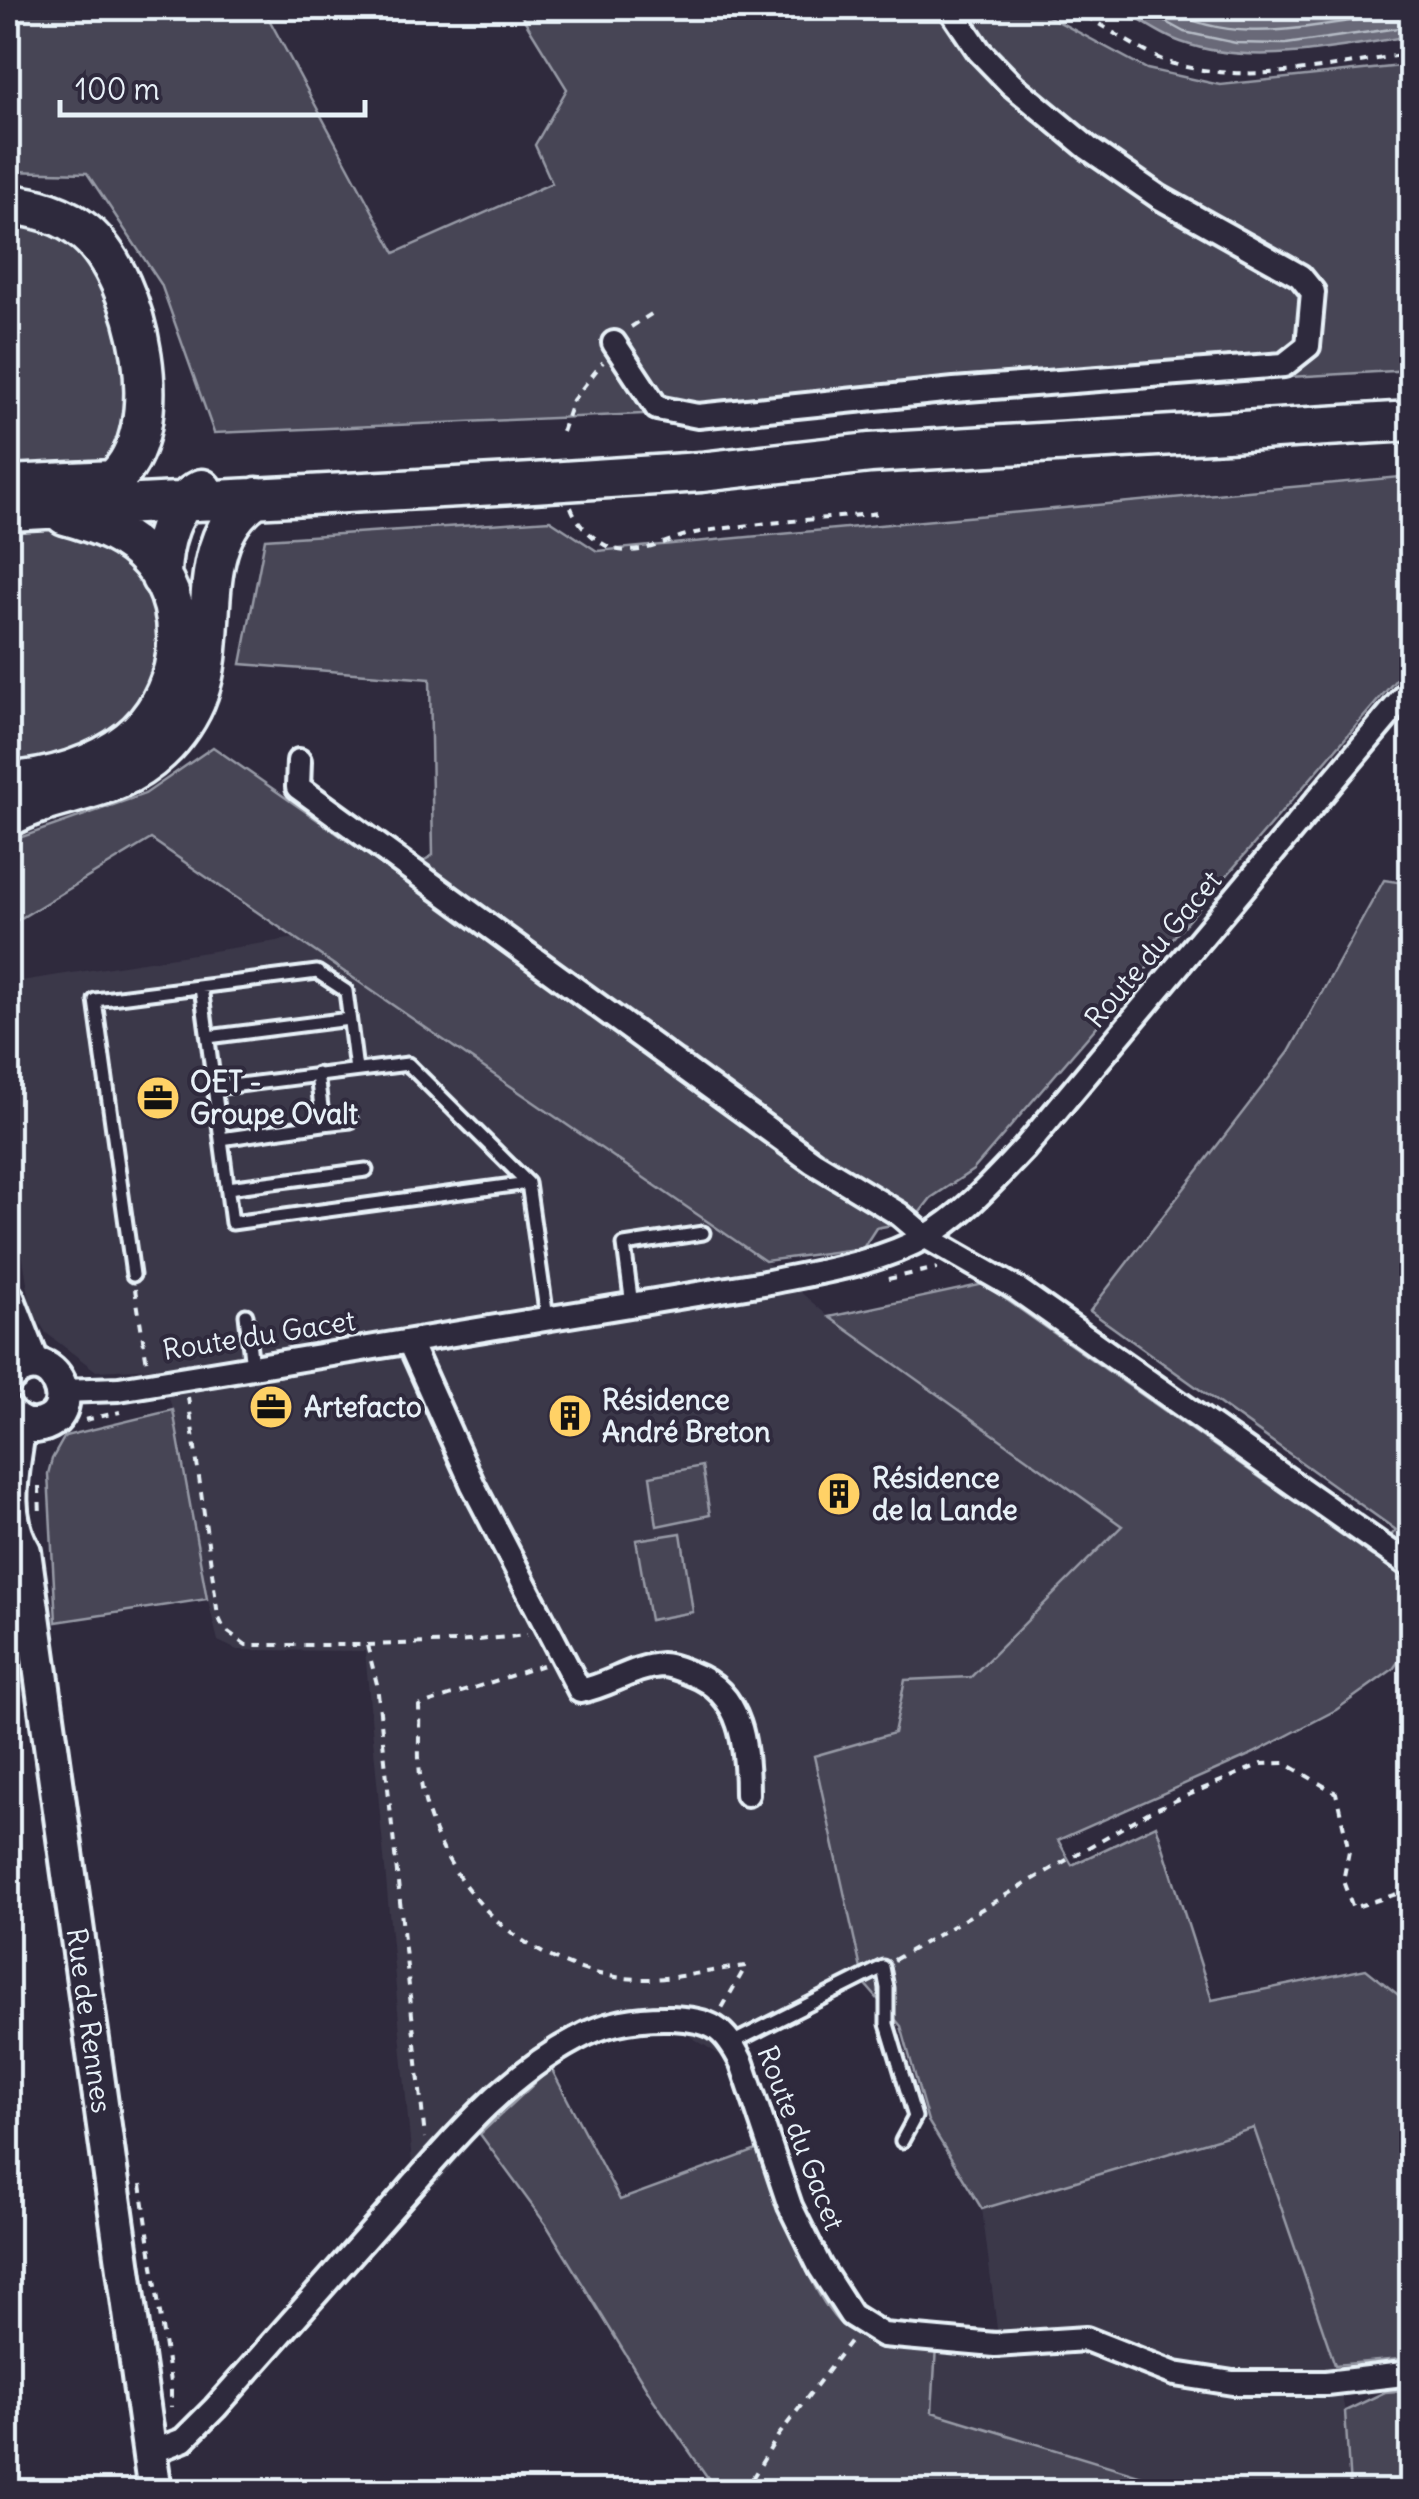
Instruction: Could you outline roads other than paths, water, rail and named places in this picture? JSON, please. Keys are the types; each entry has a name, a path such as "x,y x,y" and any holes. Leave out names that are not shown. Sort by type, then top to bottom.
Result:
{"main road":[{"path":"8,204 38,208 63,218 86,234 120,276 131,304 144,389 143,429 132,460 113,480"},
{"path":"8,486 113,480 257,485 701,472 870,453 1412,421"},
{"path":"8,511 186,500 257,485"},
{"path":"11,805 99,788 123,778 145,765 176,733 198,695 207,660 219,544 231,518 257,485"},
{"path":"161,578 168,530 186,500"},
{"path":"11,805 48,776 111,752 130,740 158,708 170,684 178,646 173,608 161,578 140,552 113,532 49,510"},
{"path":"8,1300 16,1364 53,1372 37,1412"},
{"name":"Rue de Rennes","path":"37,1412 26,1471 30,1531 24,1552 155,2492"}],"street":[{"path":"614,343 657,408 698,416 954,390 1284,365 1308,346 1313,292 1300,276 1159,197 1088,148 1011,84 979,50 950,8"},
{"name":"Route du Gacet","path":"37,1412 119,1389 857,1264 926,1237 963,1210 1024,1149 1412,687"},
{"path":"299,760 298,786 813,1162 898,1214 926,1237 1016,1290 1412,1567"},
{"path":"409,1342 474,1486 580,1691 600,1688 632,1671 667,1664 700,1677 727,1700 742,1730 748,1759 746,1794"},
{"name":"Route du Gacet","path":"150,2452 183,2440 215,2408 465,2126 511,2082 578,2037 644,2017 678,2018 713,2026 722,2030 732,2043 790,2206 838,2298 851,2316 884,2334 994,2345 1086,2339 1175,2374 1216,2382 1326,2383 1412,2373"}],"lane":[{"path":"132,1275 95,1000 318,972 346,991 356,1070"},
{"path":"201,986 233,1228 528,1183"},
{"path":"208,1037 349,1018"},
{"path":"215,1088 408,1064 528,1183 547,1318"},
{"path":"317,1074 323,1124"},
{"path":"221,1139 351,1121"},
{"path":"228,1188 366,1170"},
{"path":"632,1304 624,1244 703,1233"},
{"path":"246,1315 252,1367"},
{"path":"732,2043 883,1966 888,2024 914,2117 902,2140"}],"water":[{"path":"1120,8 1411,8 1411,36 1296,53 1237,54 1173,39"}],"place":[{"name":"OET - Groupe Ovalt","path":"158,1098"},
{"name":"Artefacto","path":"271,1407"},
{"name":"Résidence André Breton","path":"570,1416"},
{"name":"Résidence de la Lande","path":"839,1494"}]}
